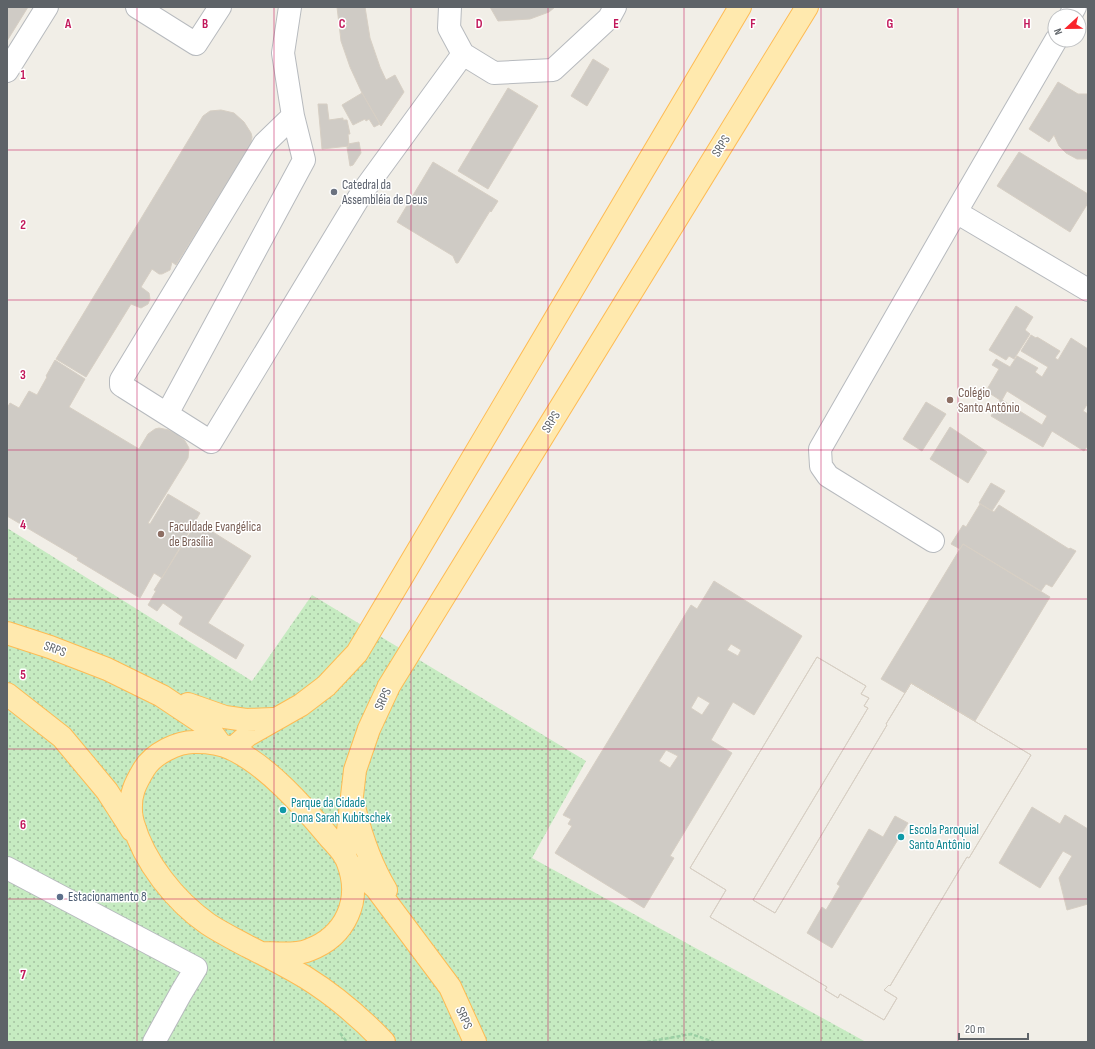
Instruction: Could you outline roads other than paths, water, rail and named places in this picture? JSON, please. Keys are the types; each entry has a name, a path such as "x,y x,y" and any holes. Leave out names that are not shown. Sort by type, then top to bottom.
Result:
{"main road":[{"path":"226,747 300,705 326,686 358,653 740,7"},
{"name":"SRPS","path":"475,1042 450,987 376,888 347,860 355,770 369,729 389,686 807,7"},
{"name":"SRPS","path":"7,633 50,647 107,669 162,696 207,726 226,747"},
{"path":"7,694 62,737 107,791 138,838 161,878 186,907 209,925 305,977 335,996 384,1042"},
{"path":"162,696 225,717 246,720 277,719"},
{"path":"138,838 130,812 134,786 148,763 169,747 194,741 226,747 264,769 323,829 347,860 354,885 351,906 342,926 327,941 308,951 287,954 261,953"},
{"path":"352,800 362,838 372,864 403,923"}],"lane":[{"path":"7,71 47,7"},
{"path":"137,7 196,44 220,7"},
{"path":"167,414 304,160 293,116 283,53 290,7"},
{"path":"450,7 449,28 463,54 494,73 553,70 609,18 615,7"},
{"path":"933,541 828,476 821,466 820,449 1051,48"},
{"path":"293,116 264,144 121,380 121,385 124,388 211,442 361,194 463,54"},
{"path":"956,212 1088,290"},
{"path":"7,868 196,968 154,1042"}],"place":[{"name":"Catedral da Assembléia de Deus","path":"334,192"},
{"name":"Colégio Santo Antônio","path":"950,400"},
{"name":"Faculdade Evangélica de Brasília","path":"161,534"},
{"name":"Parque da Cidade Dona Sarah Kubitschek","path":"283,810"},
{"name":"Escola Paroquial Santo Antônio","path":"901,837"},
{"name":"Estacionamento 8","path":"60,897"}]}
